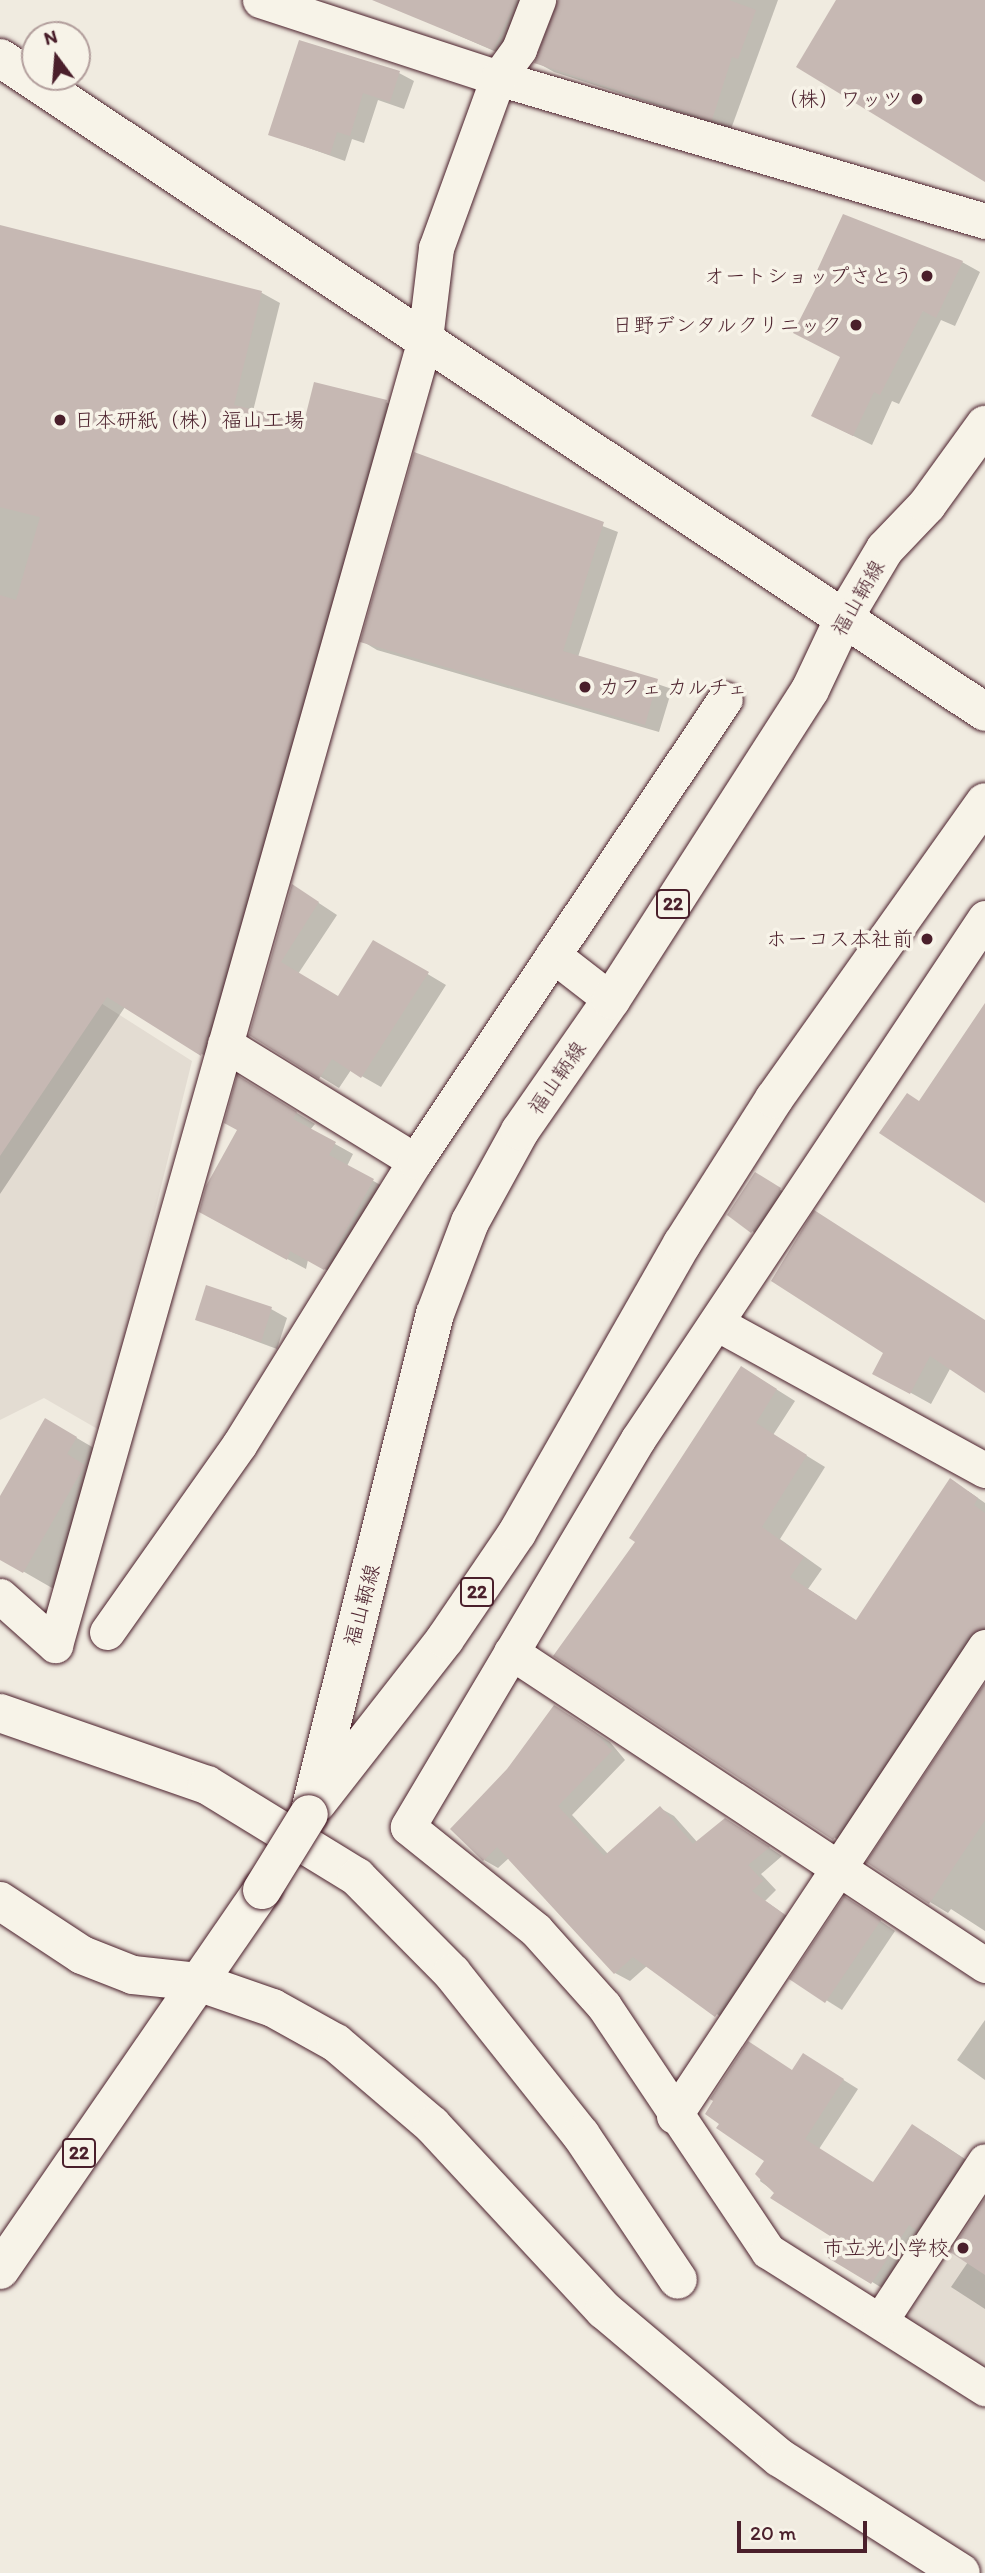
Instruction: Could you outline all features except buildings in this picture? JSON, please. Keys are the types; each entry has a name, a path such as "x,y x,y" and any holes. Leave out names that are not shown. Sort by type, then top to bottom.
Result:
{"main road":[{"path":"0,58 845,616 985,712"},
{"name":"福山鞆線","path":"309,1814 435,1314 470,1222 520,1131 611,1000 810,690 845,616 885,549 927,505 985,425"},
{"name":"福山鞆線","path":"0,2270 158,2036 262,1890 309,1814 445,1639 517,1532 619,1354 774,1099 985,802"},
{"path":"0,1713 207,1785 357,1877 452,1973 581,2135 678,2280"},
{"path":"0,1902 82,1955 133,1976 198,1982 273,2008 336,2043 432,2125 604,2311 780,2458 961,2573"}],"street":[{"path":"260,0 498,78 985,220"},
{"path":"0,1596 55,1645 425,339 436,248 498,78 519,49 538,0"},
{"path":"107,1632 239,1445 415,1161 725,699"},
{"path":"985,918 718,1324 639,1438 548,1597 511,1652 408,1827 536,1930 604,2006 674,2116 768,2250 985,2388"},
{"path":"553,955 611,1000"},
{"path":"225,1044 415,1161"},
{"path":"718,1324 985,1470"},
{"path":"674,2116 985,1647"},
{"path":"511,1652 985,1965"},
{"path":"880,2321 985,2161"}],"shaded area":[{"path":"0,939 192,1061 101,1431 44,1398 0,1420"},
{"name":"市立光小学校","path":"985,2182 985,2371 896,2315"}],"place":[{"name":"（株）ワッツ","path":"917,99"},
{"name":"オートショップさとう","path":"927,276"},
{"name":"日野デンタルクリニック","path":"856,325"},
{"name":"日本研紙（株）福山工場","path":"60,420"},
{"name":"カフェ カルチェ","path":"585,687"},
{"name":"ホーコス本社前","path":"927,939"},
{"name":"市立光小学校","path":"963,2248"}]}
